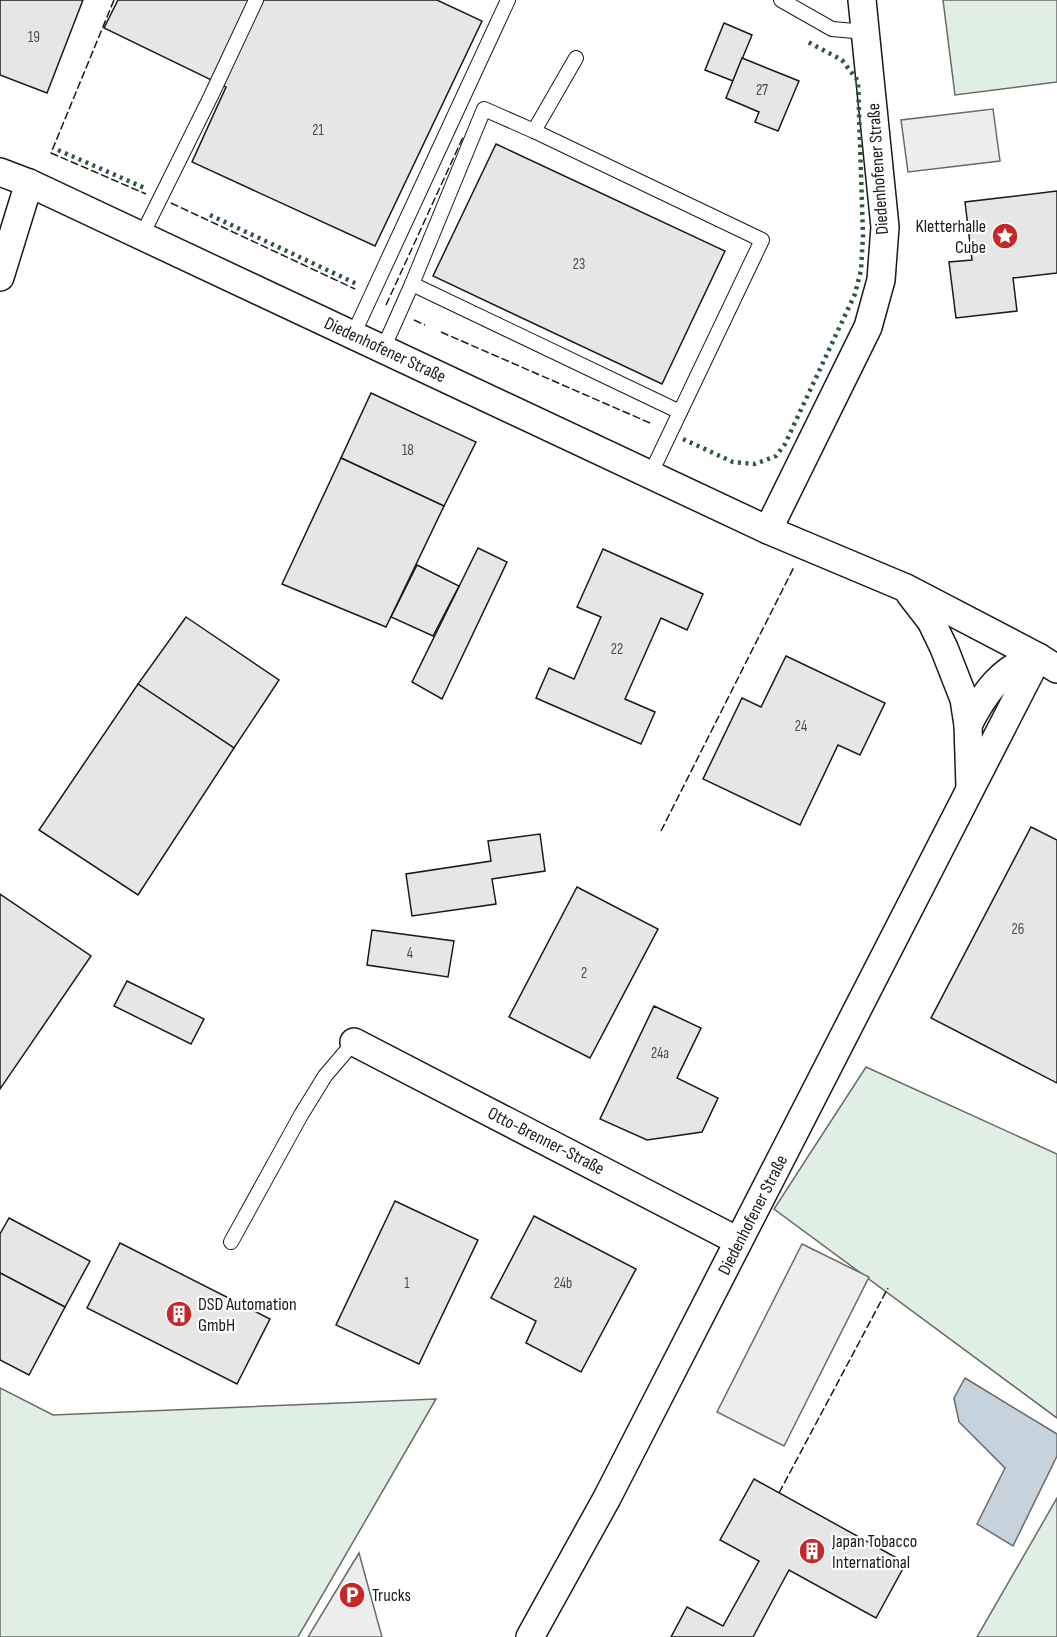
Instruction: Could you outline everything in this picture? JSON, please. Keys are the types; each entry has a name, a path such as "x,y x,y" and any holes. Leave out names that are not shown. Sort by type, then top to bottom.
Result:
{"street":[{"name":"Diedenhofener Straße","path":"768,530 868,327 880,280 885,227 862,0"},
{"name":"Diedenhofener Straße","path":"0,172 30,183 768,530 906,588 1048,663 970,790 607,1498 530,1637"},
{"path":"0,277 30,183"},
{"name":"Diedenhofener Straße","path":"906,588 930,621 944,648 964,699 968,725 970,790"},
{"path":"968,725 978,705 1008,671 1022,662 1048,663"},
{"name":"Otto-Brenner-Straße","path":"354,1042 738,1241"}],"lane":[{"path":"147,225 256,0"},
{"path":"353,335 508,0"},
{"path":"781,0 832,29 866,32"},
{"path":"534,131 576,58"},
{"path":"383,349 484,109 534,131 762,240 650,475"},
{"path":"412,284 680,412"},
{"path":"231,1242 301,1115 325,1076 354,1042"}],"green space":[{"path":"943,0 1057,0 1057,82 955,95"},
{"path":"866,1067 1057,1154 1057,1418 774,1209"},
{"path":"0,1388 53,1415 436,1399 298,1637 0,1637"},
{"path":"1057,1498 1057,1637 977,1637"}],"shaded area":[{"path":"993,109 1000,161 908,172 901,120"},
{"path":"802,1244 869,1277 784,1446 717,1412"},
{"path":"965,1378 1057,1434 1057,1456 1013,1546 977,1524 1005,1468 959,1422 954,1398"},
{"name":"Trucks","path":"359,1553 382,1637 308,1637"}],"building":[{"path":"0,0 83,0 47,93 0,75"},
{"path":"118,0 437,0 482,21 375,246 192,162 226,87 104,28"},
{"path":"724,23 752,35 733,81 705,70"},
{"path":"742,58 799,81 778,131 755,122 759,112 726,98"},
{"path":"496,144 725,251 662,384 433,276"},
{"path":"1057,191 1057,273 1013,278 1017,311 956,318 949,262 972,260 965,202"},
{"path":"371,393 476,442 444,506 341,458"},
{"path":"341,458 444,506 386,627 282,584"},
{"path":"478,548 507,562 442,699 412,682"},
{"path":"603,549 703,594 687,630 661,618 625,699 655,712 641,744 536,698 549,668 574,679 601,617 577,607"},
{"path":"417,565 459,586 433,636 391,617"},
{"path":"186,617 279,680 234,748 138,684"},
{"path":"786,656 885,703 860,755 838,745 800,825 703,779 742,698 761,707"},
{"path":"138,684 234,748 138,895 39,830"},
{"path":"1031,827 1057,840 1057,1083 931,1018"},
{"path":"540,834 545,871 492,879 496,904 412,916 406,874 491,861 488,841"},
{"path":"577,887 658,929 590,1058 509,1017"},
{"path":"0,894 91,956 0,1089"},
{"path":"372,930 454,941 448,977 367,965"},
{"path":"127,981 204,1019 191,1044 114,1006"},
{"path":"654,1006 701,1028 677,1078 718,1098 702,1132 647,1140 600,1119"},
{"path":"395,1201 478,1240 419,1364 336,1325"},
{"path":"534,1216 636,1269 581,1372 526,1343 536,1321 491,1298"},
{"path":"9,1218 90,1261 65,1307 0,1273 0,1234"},
{"name":"DSD Automation GmbH","path":"120,1243 270,1319 237,1384 87,1308"},
{"path":"0,1273 65,1307 29,1375 0,1360"},
{"name":"Japan Tobacco International","path":"754,1479 906,1563 876,1618 789,1570 753,1637 671,1637 687,1607 723,1626 759,1561 720,1540"}],"hedge":[{"path":"683,439 733,462 755,464 776,456 785,444 855,294 861,270 863,236 858,81 842,60 806,41"},
{"path":"58,150 147,189"},
{"path":"210,215 357,284"}],"fence":[{"path":"114,0 51,153 146,194"},
{"path":"386,305 464,135"},
{"path":"171,203 355,289"},
{"path":"414,320 425,325"},
{"path":"441,332 650,423"},
{"path":"661,831 794,567"},
{"path":"779,1493 888,1288"}],"place":[{"name":"Kletterhalle Cube","path":"1005,236"},
{"name":"DSD Automation GmbH","path":"179,1314"},
{"name":"Japan Tobacco International","path":"812,1551"},
{"name":"Trucks","path":"352,1595"}]}
